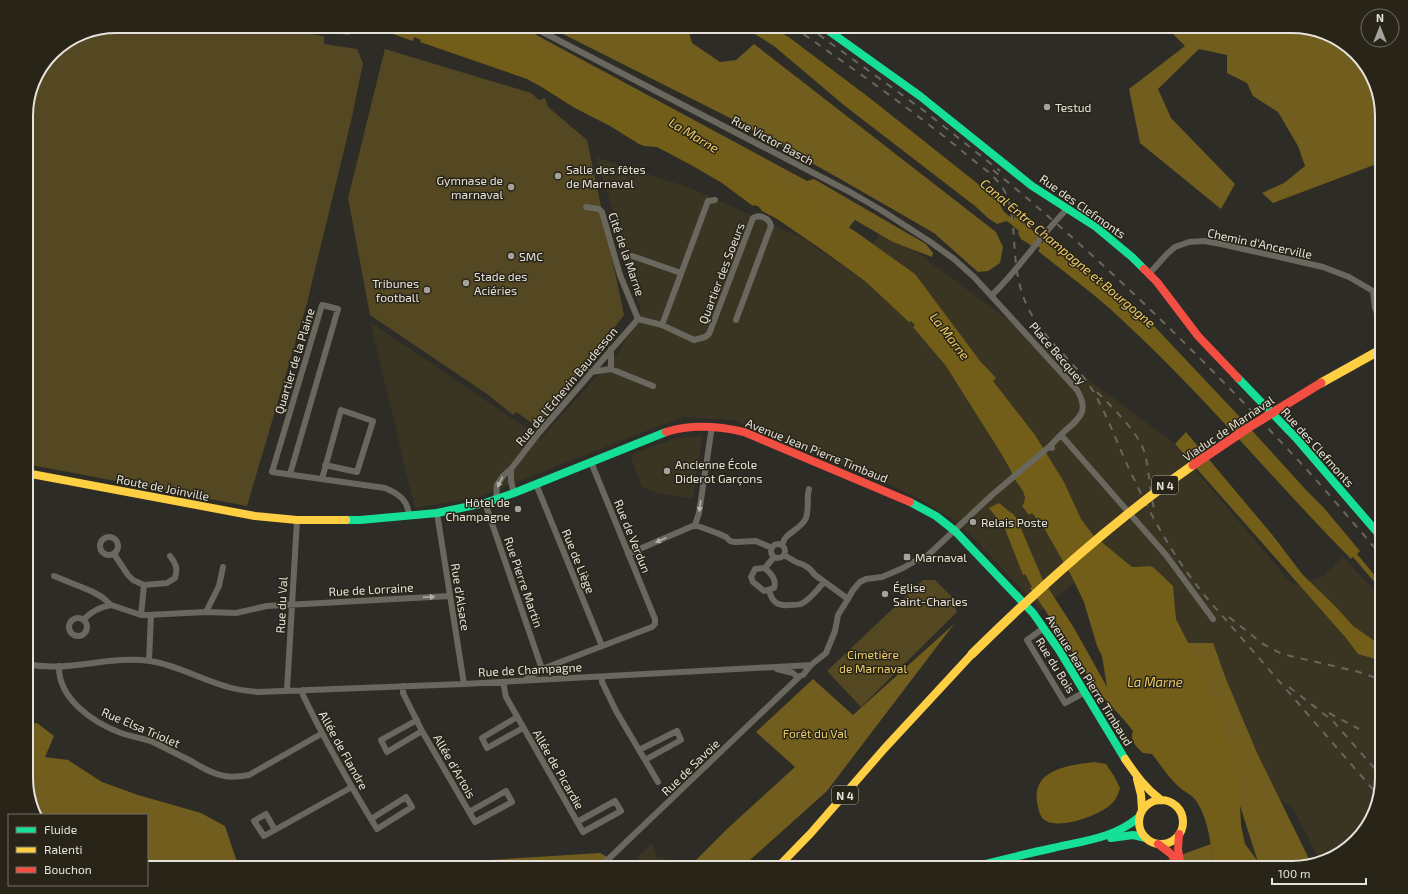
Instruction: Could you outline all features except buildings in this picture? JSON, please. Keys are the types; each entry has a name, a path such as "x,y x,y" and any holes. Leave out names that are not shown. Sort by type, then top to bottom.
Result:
{"main road":[{"name":"Rue des Clefmonts","path":"832,33 920,96 1032,186 1105,233 1132,257 1149,274 1198,336 1296,438 1375,529"},
{"name":"Viaduc de Marnaval","path":"911,721 972,654 1022,605 1128,514 1169,483 1262,419 1336,374 1375,353"},
{"name":"Avenue Jean Pierre Timbaud","path":"297,520 338,521 409,516 437,513 485,503 673,430 692,426 712,426 733,429 757,436 904,499 926,510 955,531 1022,601 1044,628 1136,776"},
{"name":"Route de Joinville","path":"33,474 255,516 297,520"},
{"name":"N 4","path":"784,861 811,833 884,749 911,721"},
{"name":"N 4","path":"792,861 850,797 888,752 911,721"},
{"path":"1136,776 1149,791 1161,800"},
{"path":"1136,776 1142,795 1139,826 1143,835 1152,843 1158,844 1168,843 1179,834"},
{"path":"999,861 1096,838 1127,827 1134,823 1150,802 1161,800 1171,802 1182,814 1183,824 1179,834 1178,849 1180,861"},
{"path":"1017,861 1121,836 1133,835 1146,838"},
{"path":"1158,844 1170,853 1176,861"}],"street":[{"name":"Rue Victor Basch","path":"544,33 850,192 881,210 954,259 992,295"},
{"path":"662,326 708,201 715,200"},
{"name":"Cité de la Marne","path":"586,206 599,209 602,212 620,275 638,319"},
{"path":"992,295 1067,209"},
{"name":"Quartier des Soeurs","path":"638,319 662,326 694,340 705,337 709,334 753,218 757,216 762,217 767,219 771,226 736,320"},
{"name":"Chemin d'Ancerville","path":"1149,274 1175,247 1189,242 1204,241 1323,267 1349,277 1372,291"},
{"path":"632,256 681,273"},
{"path":"1375,292 1372,291 1375,308"},
{"name":"Place Becquey","path":"955,531 988,499 1051,447 1061,435 1080,418 1082,413 1083,406 1077,390 992,295"},
{"name":"Quartier de la Plaine","path":"322,304 338,309 290,474 272,472 322,304"},
{"name":"Rue de l'Echevin Baudesson","path":"496,499 496,489 500,480 638,319"},
{"path":"611,349 611,369"},
{"path":"591,372 611,369 654,386"},
{"path":"322,479 325,465 341,410 373,421 357,472 325,465"},
{"path":"695,525 700,513 712,426"},
{"path":"1061,435 1166,555 1212,620"},
{"name":"Rue de Verdun","path":"591,462 655,619 655,624 652,627 602,646"},
{"path":"511,469 511,481 514,493"},
{"path":"290,474 376,485 388,489 404,500 409,516"},
{"name":"Rue de Liège","path":"536,484 602,646"},
{"path":"782,545 786,537 795,531 806,519 807,496 809,489"},
{"name":"Rue Pierre Martin","path":"485,503 542,669"},
{"name":"Rue d'Alsace","path":"437,513 464,684"},
{"name":"Rue du Val","path":"287,690 297,520"},
{"path":"628,554 695,525 718,533 730,541 756,541 772,548"},
{"name":"Rue de Savoie","path":"607,861 791,686 798,675 826,653 835,631 838,615 852,590 860,582 866,579 882,578 915,561 925,558 955,531"},
{"path":"774,558 771,554 772,548 775,545 782,545"},
{"path":"765,568 774,578 776,583 774,588 764,591 753,582 751,577 755,569 765,568 774,558 781,558 784,555 785,549 782,545"},
{"path":"114,554 128,575 133,580 144,585 167,583 175,578 178,570 177,565 170,556"},
{"path":"784,555 810,569 815,575 848,599"},
{"path":"206,612 219,586 223,567"},
{"name":"Rue de Lorraine","path":"54,576 91,591 102,597 111,605 141,615 206,612 236,613 267,606 292,604 450,596"},
{"path":"769,590 774,603 781,605 802,604 824,582"},
{"path":"141,615 144,585"},
{"path":"84,619 94,611 111,605"},
{"path":"149,661 151,615"},
{"name":"Rue du Bois","path":"1044,628 1026,640 1065,703 1085,692"},
{"path":"524,681 542,669 602,646"},
{"name":"Rue de Champagne","path":"33,664 59,666 126,659 149,661 177,669 227,687 242,691 258,692 464,684 797,666"},
{"path":"797,666 804,668 798,675 793,669 797,666 811,665"},
{"name":"Rue Elsa Triolet","path":"59,666 61,684 74,703 92,719 123,734 151,742 214,774 237,777 249,775 321,734"},
{"name":"Rue de Champagne","path":"773,668 798,675"},
{"path":"602,677 602,682 616,711 658,782"},
{"name":"Allée de Picardie","path":"503,682 506,697 523,728 577,822 583,832 621,811 615,801 577,822"},
{"name":"Allée d'Artois","path":"402,686 403,693 422,731 469,812 475,822 512,802 506,791 469,812"},
{"name":"Allée de Flandre","path":"303,690 303,695 321,734 371,819"},
{"name":"Allée de Picardie","path":"517,717 482,738 487,748 523,728"},
{"name":"Allée d'Artois","path":"417,720 381,740 387,752 422,731"},
{"path":"639,750 677,731 681,740 645,760"},
{"path":"275,830 352,787"},
{"path":"406,797 412,807 377,829 371,819 406,797"}],"shaded area":[{"path":"596,157 693,189 804,239 857,276 883,227 1170,440 1292,584 1298,585 1324,576 1343,557 1375,591 1375,778 1369,810 1364,820 1354,833 1338,847 1318,857 1294,810 1233,761 1198,662 1176,619 1173,587 1152,566 1134,566 1075,582 1041,610 960,524 916,497 868,475 733,420 682,417 476,498 415,508 370,322 541,438 619,352 641,309 630,281 621,250 616,221"},
{"name":"Ancienne École Diderot Garçons","path":"702,436 693,499 658,493 642,487 630,455 675,438"},
{"path":"652,843 658,858 665,858 668,861 638,861 636,858"}],"green space":[{"path":"116,33 302,33 324,36 324,44 357,49 363,63 352,117 307,303 247,506 33,465 33,110 37,89 50,65 57,57 70,47 84,39"},
{"path":"490,33 533,33 807,181 814,179 926,244 933,253 932,257 893,242 855,220 846,231"},
{"path":"561,33 689,33 692,43 720,62 736,60 754,44 996,232 1003,247 1000,263 988,271 978,272 934,233 738,122"},
{"path":"1172,33 1292,33 1324,39 1338,47 1354,61 1361,70 1371,89 1375,110 1375,165 1273,203 1262,193 1284,183 1305,166 1298,146 1278,112 1253,96 1247,83 1227,73 1227,55 1199,49 1158,89 1171,118 1235,184 1221,209 1140,143 1129,89 1185,46"},
{"path":"385,49 531,93 539,100 545,98 548,107 587,140 624,315 538,427 516,412 513,415 487,394 370,315 348,198"},
{"name":"Cimetière de Marnaval","path":"923,580 935,580 952,597 957,612 861,707 827,671"},
{"name":"Forêt du Val","path":"954,624 827,791 749,861 695,861 727,829 795,767 756,732 813,679 853,715"},
{"path":"1186,643 1213,643 1226,679 1257,753 1309,859 1292,861 1257,861 1220,743"},
{"path":"37,723 54,736 45,757 68,760 102,782 138,795 201,813 225,826 237,861 148,861 148,814 41,814 36,800 33,784 33,724"},
{"path":"1211,844 1213,861 1164,861"},
{"path":"600,853 615,861 472,861"}],"water":[{"path":"335,33 348,33 349,35"},
{"name":"La Marne","path":"390,33 514,33 572,64 673,111 856,232 915,274 980,361 996,378 993,381 1035,435 1064,482 1081,519 1093,535 1132,567 1153,567 1173,586 1176,619 1198,662 1222,724 1239,785 1241,825 1245,844 1257,861 1213,861 1207,825 1197,802 1167,775 1152,754 1143,753 1136,746 1132,738 1133,731 1097,689 1030,588 1032,587 1025,574 1023,575 1005,529 989,508 999,503 1012,513 1020,522 1019,524 1043,580 1074,628 1107,687 1102,656 1097,646 1084,602 1072,577 1044,528 1032,513 1029,515 1022,506 1025,497 1023,491 999,450 946,366 913,327 915,325 911,321 909,322 865,281 818,247 777,219 762,211 759,207 755,205 753,206 722,183 691,165 657,147 639,144 527,79 420,42 421,40 414,37 413,41"},
{"path":"753,33 782,33 790,38 871,99 997,199 1004,212 1014,220 1014,214 1040,237 1038,239 1042,243 1045,240 1104,284 1155,327 1324,508 1360,551 1357,554 1375,576 1375,583 1353,557 1351,559 1322,529 1180,376 1110,309 1038,251 1040,248 1034,243 1032,246 1021,239 1018,233 1019,231 1007,221 997,224 988,218 975,206 845,106 774,46"},
{"path":"1186,432 1274,537 1302,574 1353,626 1375,641 1375,659 1358,654 1346,638 1175,444"},
{"path":"1094,762 1106,764 1120,788 1113,802 1096,814 1077,821 1058,823 1049,822 1043,819 1037,802 1037,791 1040,782 1055,771 1064,767"}],"railway":[{"path":"802,33 878,86 941,134 983,167 1005,191 1010,205 1019,283 1031,314 1039,326 1076,368 1093,391 1105,413 1142,496 1167,541 1195,584 1374,790"},
{"path":"817,33 927,113 1000,171"},
{"path":"993,170 1073,238 1187,345 1296,458 1375,548"},
{"path":"1097,392 1124,420 1141,444 1146,458 1155,512"},
{"path":"1229,617 1263,644 1282,654 1359,672 1375,678"},
{"path":"1289,687 1333,721 1375,769"},
{"path":"1329,713 1359,729"}],"traffic: fast":[{"path":"832,33 920,96 1032,186 1096,227 1144,269"},
{"path":"1238,378 1296,438 1375,530"},
{"path":"346,520 437,513 485,503 514,493 666,432"},
{"path":"910,502 936,516 955,531 1033,613 1059,650 1125,759"},
{"path":"998,861 1098,838 1120,830 1139,817"},
{"path":"1111,838 1133,835 1146,838"}],"traffic: slow":[{"path":"1321,383 1375,353"},
{"path":"972,654 1051,579 1106,531 1163,486 1193,465"},
{"path":"33,474 255,516 297,520 346,520"},
{"path":"784,861 811,833 884,749 972,654"},
{"path":"1125,759 1145,786 1161,800"},
{"path":"1137,779 1141,795 1142,810"},
{"path":"1157,800 1165,800 1177,806 1183,818 1183,822 1183,826 1177,838 1165,844 1157,844 1145,838 1139,826 1139,818 1145,806 1157,800"}],"traffic: jam":[{"path":"1144,269 1157,282 1198,336 1238,378"},
{"path":"1193,465 1251,426 1321,383"},
{"path":"666,432 676,429 695,427 724,428 744,432 910,502"},
{"path":"1179,834 1178,849 1180,861"},
{"path":"1158,844 1170,853 1177,861"}],"place":[{"name":"Testud","path":"1047,107"},
{"name":"Salle des fêtes de Marnaval","path":"558,176"},
{"name":"Gymnase de marnaval","path":"511,187"},
{"name":"SMC","path":"511,256"},
{"name":"Stade des Aciéries","path":"466,283"},
{"name":"Tribunes football","path":"427,290"},
{"name":"Ancienne École Diderot Garçons","path":"667,471"},
{"name":"Hôtel de Champagne","path":"518,509"},
{"name":"Relais Poste","path":"973,522"},
{"name":"Marnaval","path":"907,557"},
{"name":"Église Saint-Charles","path":"885,594"}],"water label":[{"name":"Canal Entre Champagne et Bourgogne","path":"1068,253"}]}
